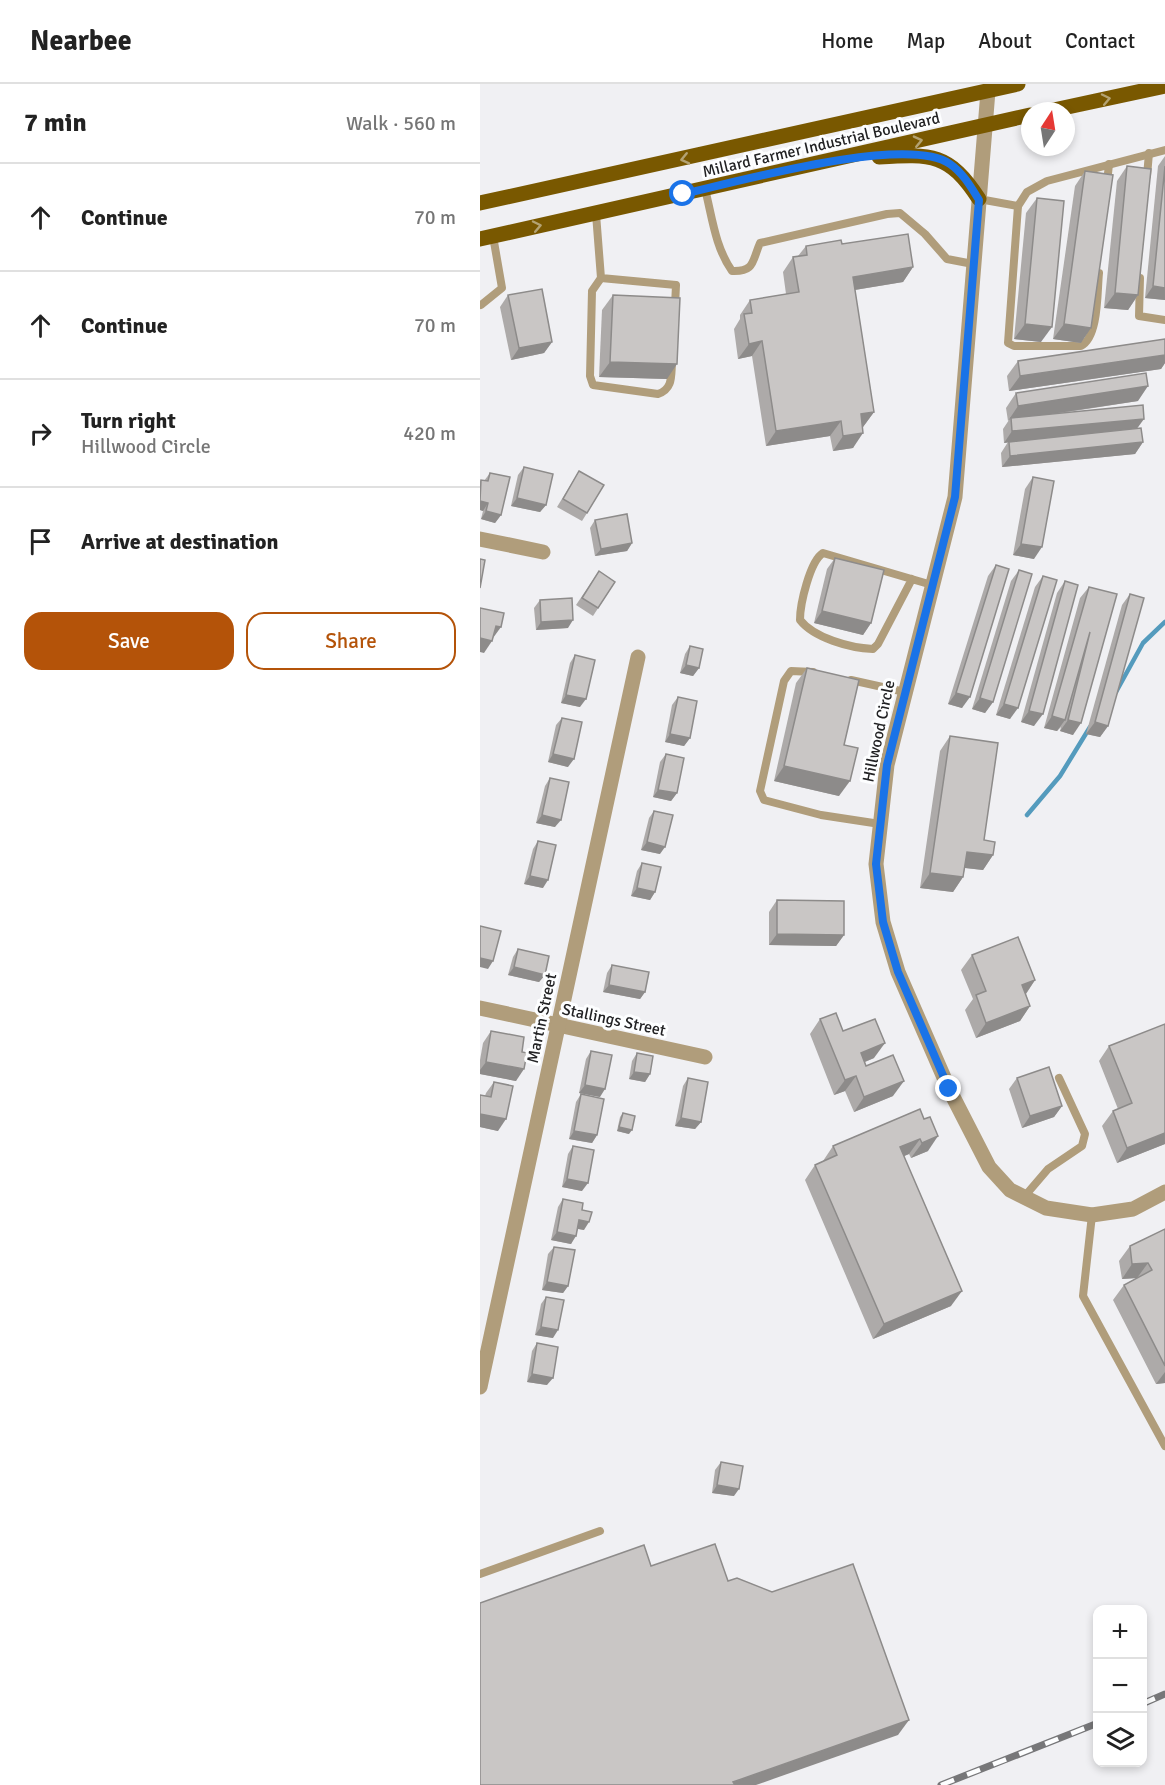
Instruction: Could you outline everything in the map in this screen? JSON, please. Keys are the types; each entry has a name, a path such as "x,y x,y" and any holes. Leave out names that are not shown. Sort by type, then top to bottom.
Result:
{"main road":[{"name":"Millard Farmer Industrial Boulevard","path":"480,203 989,87 1018,84"},
{"path":"1075,105 1165,86"},
{"name":"Millard Farmer Industrial Boulevard","path":"487,237 1021,117"},
{"path":"841,158 910,155 934,157 950,164 967,180 979,200"}],"street":[{"name":"Hillwood Circle","path":"989,87 955,497 887,765 876,864 883,922 898,972 949,1089 989,1167 1010,1190 1046,1208 1092,1215 1133,1209 1165,1192"},
{"path":"480,540 543,552"},
{"name":"Martin Street","path":"480,1387 638,657"},
{"name":"Stallings Street","path":"480,1008 705,1057"}],"lane":[{"path":"1099,264 1093,332 1087,343 1081,346 1014,346 1008,343 1018,206 1027,192 1047,181 1165,150"},
{"path":"1146,186 1149,153"},
{"path":"1106,197 1109,164"},
{"path":"705,189 716,236 725,260 732,270 746,271 754,265 760,243 886,214 900,213 925,234 947,259 973,264"},
{"path":"979,200 1018,206"},
{"path":"596,214 601,278 592,291 590,376 593,385 658,394 665,392 671,383 673,351"},
{"path":"481,305 502,288 487,237"},
{"path":"1141,265 1139,316 1165,320"},
{"path":"601,278 676,285 674,318"},
{"path":"912,579 878,644 873,649 826,637 807,628 800,620 805,591 817,556 823,553 912,579 932,585"},
{"path":"824,674 804,670 791,671 784,681 760,791 764,800 821,815 880,824"},
{"path":"845,678 905,692"},
{"path":"1024,1197 1048,1168 1082,1146 1086,1134 1059,1078"},
{"path":"1092,1215 1083,1296 1165,1446"},
{"path":"480,1574 600,1531"}],"building":[{"path":"1127,166 1151,169 1138,295 1115,293"},
{"path":"1165,166 1165,288 1153,286"},
{"path":"1085,171 1113,175 1091,328 1064,324"},
{"path":"1037,198 1064,201 1052,327 1025,324"},
{"path":"908,234 913,267 853,277 874,412 861,414 863,433 843,436 841,421 776,431 762,341 749,344 744,314 752,313 750,300 799,292 793,257 807,255 806,246 841,240 842,244"},
{"path":"542,289 552,342 519,348 508,295"},
{"path":"613,295 680,298 677,364 610,362"},
{"path":"1165,339 1165,355 1020,376 1018,361"},
{"path":"1146,373 1148,386 1018,406 1016,393"},
{"path":"1143,405 1144,419 1012,431 1011,418"},
{"path":"1141,428 1143,442 1010,456 1009,442"},
{"path":"524,467 553,474 546,505 517,498"},
{"path":"579,471 604,485 587,513 563,499"},
{"path":"490,473 510,477 501,515 486,511 488,503 480,501 481,480 488,481"},
{"path":"1033,477 1054,481 1042,547 1021,544"},
{"path":"627,514 632,543 601,549 595,520"},
{"path":"835,558 884,570 871,623 822,611"},
{"path":"480,559 485,560 480,588"},
{"path":"996,565 1009,569 970,697 956,693"},
{"path":"1019,570 1032,574 993,702 980,698"},
{"path":"599,571 615,582 598,608 582,598"},
{"path":"1043,576 1057,580 1018,708 1004,704"},
{"path":"1065,581 1078,585 1043,714 1029,711"},
{"path":"1089,587 1117,594 1081,723 1068,720 1090,632 1065,720 1052,716"},
{"path":"1130,594 1144,598 1108,726 1095,722"},
{"path":"572,598 573,620 541,622 540,600"},
{"path":"480,608 504,613 501,627 496,626 492,641 480,638"},
{"path":"690,646 703,649 699,668 686,665"},
{"path":"575,655 595,660 586,699 566,695"},
{"path":"807,668 859,680 844,745 858,748 850,781 784,766"},
{"path":"678,697 697,701 690,738 670,734"},
{"path":"562,718 582,722 574,759 553,754"},
{"path":"950,736 998,743 984,840 995,842 993,855 967,852 963,877 930,873"},
{"path":"666,754 684,758 677,793 658,790"},
{"path":"550,778 569,782 561,820 542,815"},
{"path":"654,811 673,815 665,847 647,842"},
{"path":"538,841 556,845 548,880 530,876"},
{"path":"642,863 661,867 655,892 637,888"},
{"path":"777,900 844,901 844,935 777,934"},
{"path":"480,926 501,931 493,961 480,958"},
{"path":"1018,937 1035,980 1022,985 1030,1006 986,1023 976,995 986,991 972,955"},
{"path":"518,949 549,956 545,975 514,967"},
{"path":"612,965 649,972 645,992 609,985"},
{"path":"836,1013 843,1031 875,1019 885,1043 861,1053 866,1066 893,1055 904,1081 864,1097 856,1076 845,1080 820,1019"},
{"path":"1165,1024 1165,1133 1127,1148 1113,1111 1132,1103 1109,1046"},
{"path":"491,1031 524,1037 522,1052 527,1053 524,1069 486,1062"},
{"path":"591,1051 612,1055 605,1089 585,1085"},
{"path":"637,1053 653,1056 650,1074 634,1072"},
{"path":"1049,1067 1062,1106 1030,1116 1017,1078"},
{"path":"688,1078 708,1082 701,1122 681,1118"},
{"path":"494,1082 513,1086 506,1119 480,1114 480,1095 491,1097"},
{"path":"581,1094 604,1099 597,1135 574,1131"},
{"path":"920,1109 924,1119 930,1117 938,1136 922,1143 920,1139 900,1147 962,1291 884,1324 815,1165 837,1155 833,1146"},
{"path":"623,1113 635,1116 632,1130 619,1127"},
{"path":"573,1146 594,1150 588,1183 567,1179"},
{"path":"563,1199 583,1203 582,1210 592,1212 589,1222 579,1220 576,1236 557,1232"},
{"path":"1165,1229 1165,1366 1124,1285 1152,1270 1148,1263 1132,1264 1130,1246"},
{"path":"554,1247 575,1250 568,1286 547,1282"},
{"path":"546,1297 564,1300 558,1330 541,1327"},
{"path":"537,1343 558,1347 553,1378 532,1374"},
{"path":"721,1462 743,1466 739,1489 717,1485"},
{"path":"715,1544 728,1581 737,1578 772,1592 853,1564 909,1720 733,1782 735,1785 480,1785 480,1603 644,1545 651,1566"}],"waterway":[{"path":"1116,692 1143,643 1165,622"},
{"path":"1027,815 1060,776 1090,727"}],"railway":[{"path":"1147,1702 1165,1694"},
{"path":"941,1785 1093,1725"}],"route":[{"path":"683,194 841,158 910,155 934,157 950,164 967,180 979,200 955,497 887,765 876,864 883,922 898,972 949,1089"}]}
